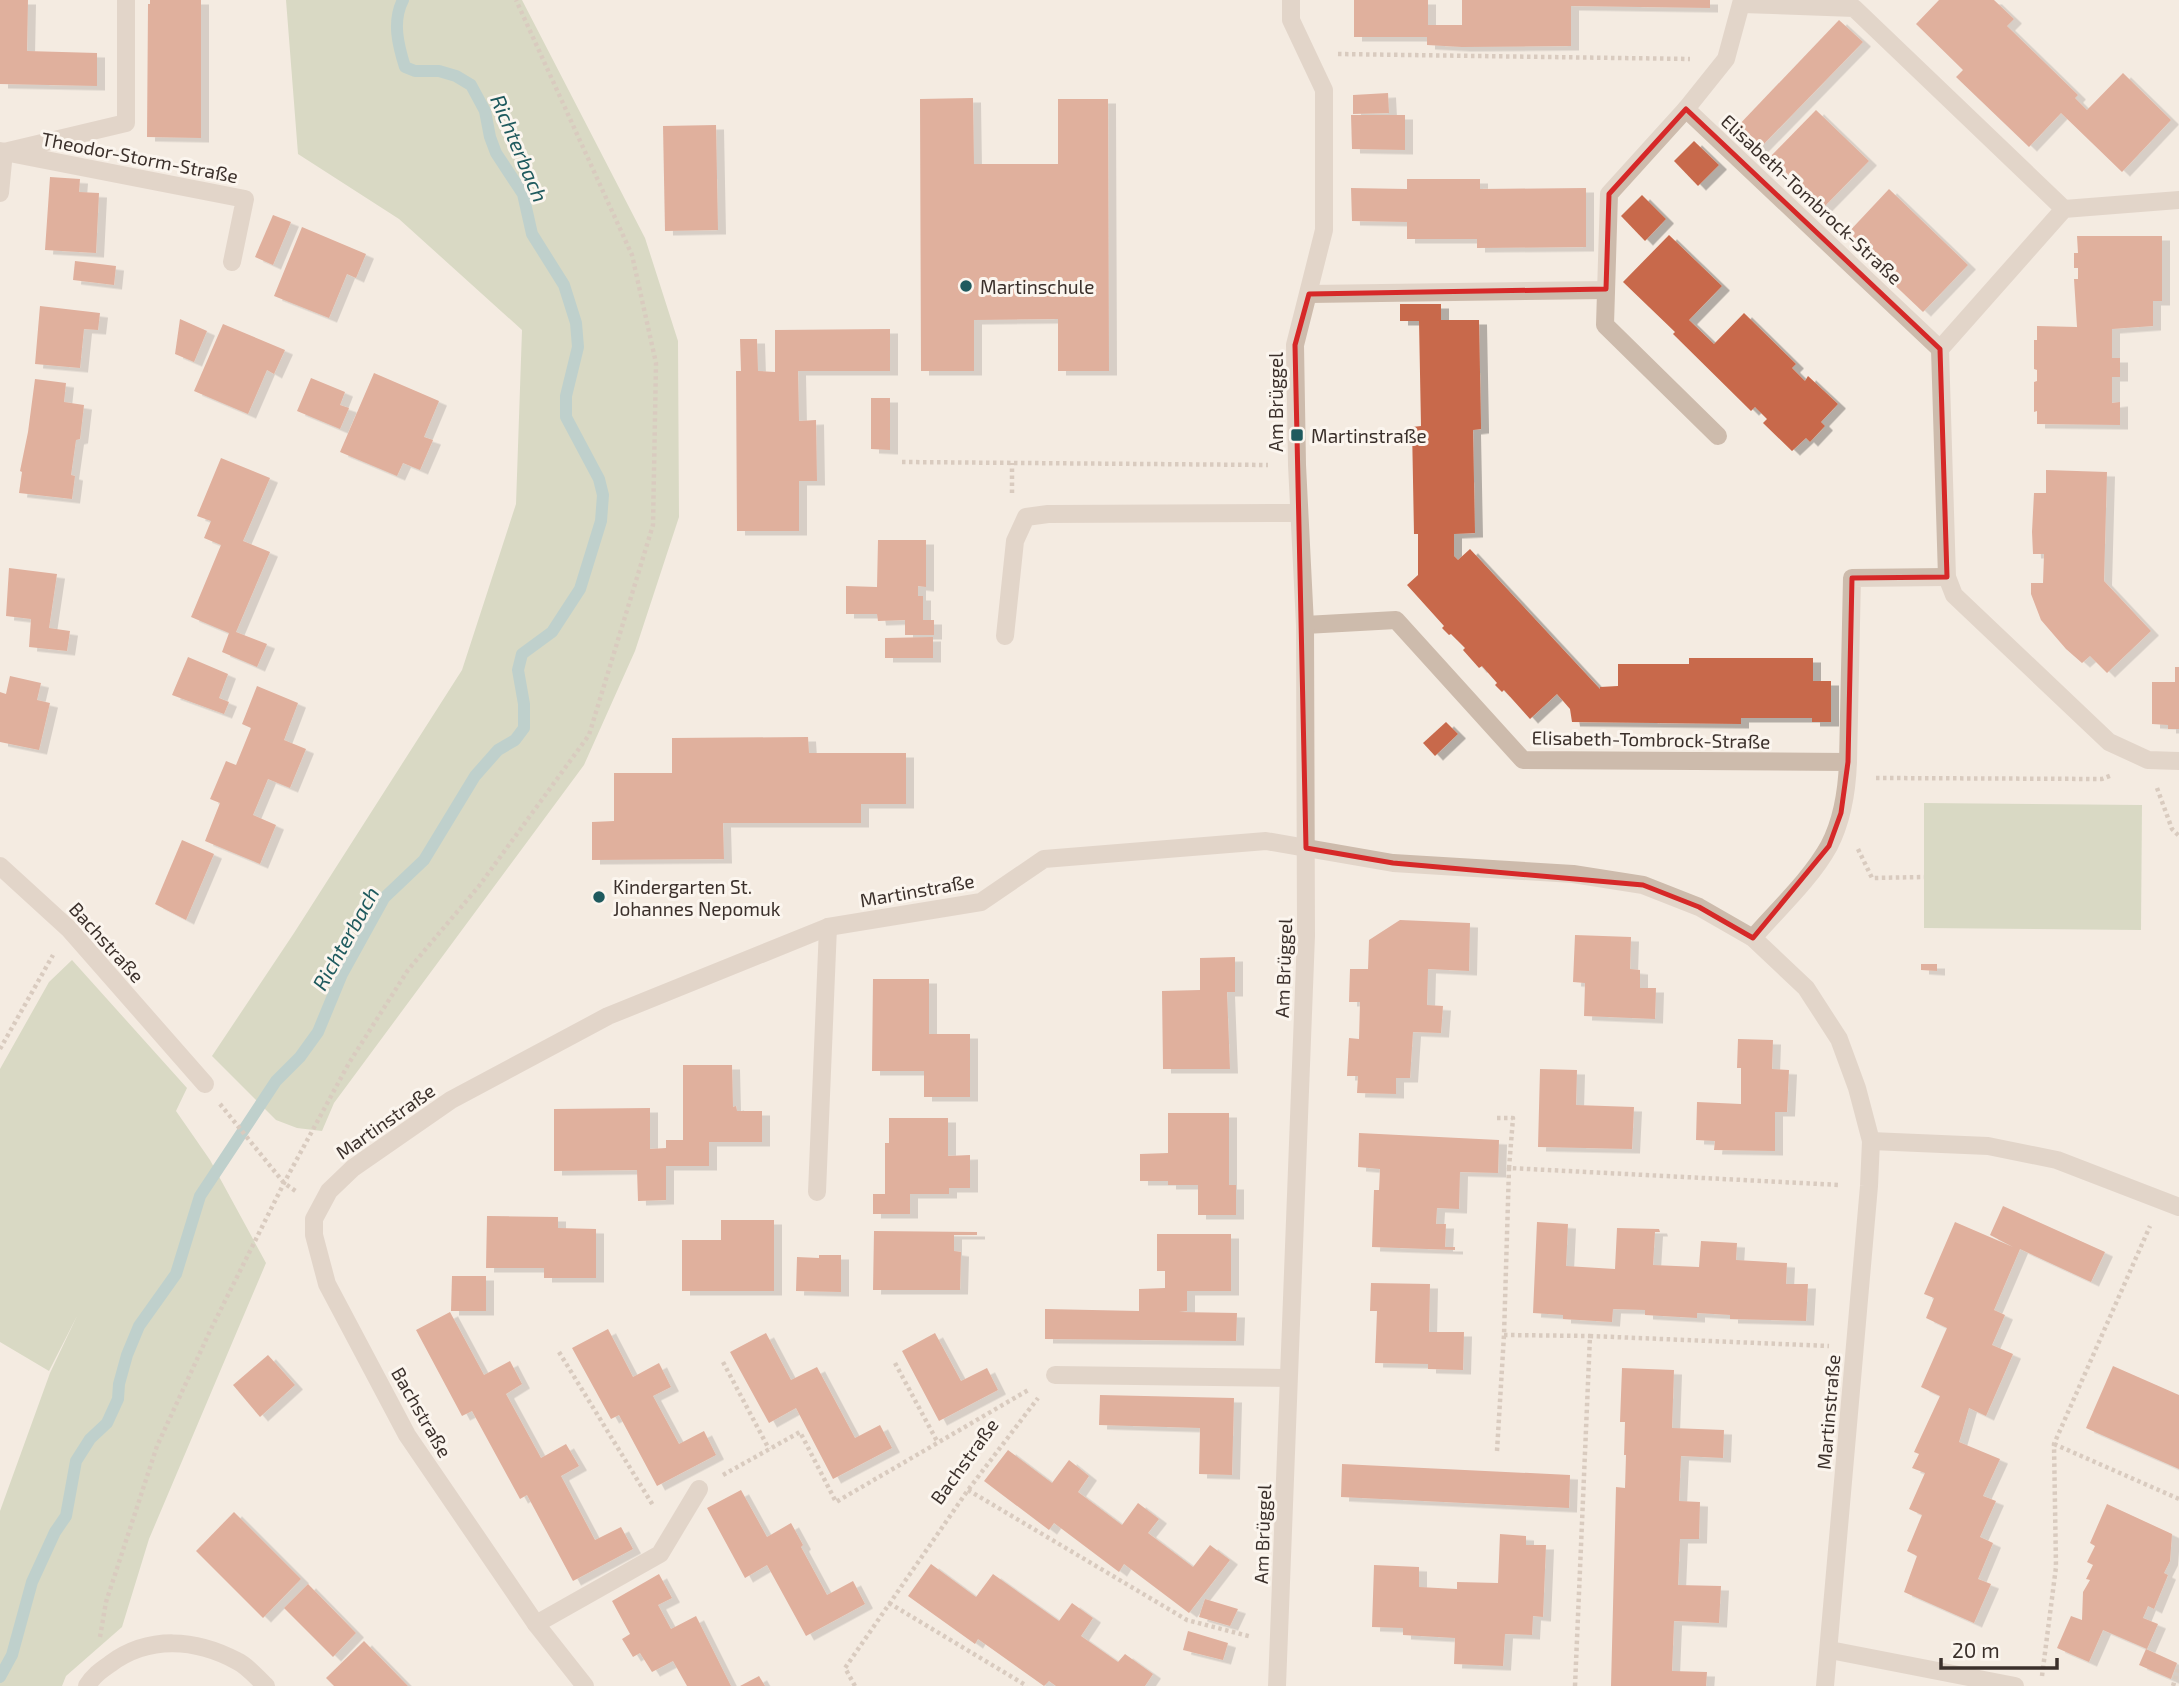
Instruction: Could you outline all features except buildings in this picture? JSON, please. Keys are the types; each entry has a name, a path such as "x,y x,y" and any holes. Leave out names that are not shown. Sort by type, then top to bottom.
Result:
{"street":[{"path":"0,193 2,151 126,123 126,0"},
{"name":"Am Brüggel","path":"1277,1686 1306,936 1305,625 1297,465 1295,345 1324,230 1324,90 1291,20 1291,0"},
{"path":"1718,436 1605,325 1609,194 1686,109 1726,59 1742,2 1854,8 2064,209"},
{"name":"Elisabeth-Tombrock-Straße","path":"1686,109 1940,349"},
{"name":"Theodor-Storm-Straße","path":"2,151 245,199 232,262"},
{"path":"2179,200 2064,209 1940,349 1947,577 1954,595 2109,742 2148,760 2179,761"},
{"path":"1310,294 1606,290"},
{"path":"1005,636 1015,541 1026,517 1048,514 1299,513"},
{"path":"1753,938 1829,846 1841,813 1848,770 1852,578 1947,577"},
{"name":"Elisabeth-Tombrock-Straße","path":"1305,625 1396,620 1523,760 1848,770"},
{"name":"Martinstraße","path":"319,1205 329,1191 353,1168 451,1100 608,1016 828,927 981,902 1044,859 1266,841 1393,863 1573,874 1643,885 1699,907 1753,938 1806,988 1839,1039 1857,1088 1871,1141 1825,1686"},
{"name":"Bachstraße","path":"0,866 69,929 205,1084"},
{"path":"817,1192 828,927"},
{"path":"1871,1141 1988,1146 2057,1160 2179,1207"},
{"name":"Bachstraße","path":"319,1205 314,1219 314,1235 327,1284 407,1435 536,1624 584,1686"},
{"path":"1055,1375 1288,1378"},
{"path":"536,1624 660,1554 699,1489"},
{"path":"90,1681 123,1654 134,1649 146,1645 176,1643 208,1648 241,1662 265,1686"},
{"path":"1830,1650 2015,1686"}],"path":[{"path":"90,1681 106,1602 158,1446 210,1331 284,1183 349,1063 408,970 479,886 589,734 653,525 656,363 632,255 516,0"},
{"path":"1307,53 1726,59"},
{"path":"902,462 1297,465"},
{"path":"1848,770 2102,779 2148,760 2172,829 2179,836"},
{"path":"1841,813 1872,878 1924,877"},
{"path":"0,1049 69,929"},
{"path":"1497,1118 1513,1118 1497,1451"},
{"path":"234,1122 284,1183"},
{"path":"1509,1168 1869,1186"},
{"path":"2041,1686 2056,1567 2054,1444 2161,1199"},
{"path":"1504,1335 1590,1336 1854,1348"},
{"path":"1575,1686 1590,1336"},
{"path":"559,1352 671,1535"},
{"path":"723,1362 769,1449"},
{"name":"Bachstraße","path":"895,1363 938,1443"},
{"name":"Bachstraße","path":"699,1489 800,1432 836,1502 1055,1375"},
{"name":"Bachstraße","path":"855,1686 845,1668 968,1490 1055,1375"},
{"path":"2054,1444 2179,1499"},
{"path":"968,1490 1187,1620 1280,1645"},
{"path":"889,1603 1027,1686"},
{"path":"2173,1686 2179,1666"}],"highlighted area":[{"path":"1686,109 1940,349 1947,577 1852,578 1848,762 1841,813 1829,846 1753,938 1699,907 1643,885 1393,863 1306,848 1295,345 1309,294 1606,289 1609,194"}],"green space":[{"path":"286,0 522,0 645,238 678,341 679,517 635,651 584,765 334,1103 322,1131 297,1128 276,1120 212,1056 462,670 516,504 522,330 399,219 298,154"},
{"path":"1924,803 2142,805 2141,930 1924,928"},
{"path":"72,960 187,1088 176,1111 210,1160 266,1263 149,1539 122,1627 66,1676 62,1686 0,1686 0,1511 50,1373 77,1316 49,1371 0,1342 0,1069 49,982"}],"waterway":[{"name":"Richterbach","path":"0,1677 12,1655 32,1582 55,1532 66,1516 76,1461 90,1439 107,1423 118,1399 127,1355 139,1326 176,1274 200,1196 276,1081 300,1057 318,1032 342,974 384,898 424,860 475,776 498,750 515,740 524,728 524,704 518,670 522,654 552,632 580,589 601,521 603,495 599,479 566,417 566,396 578,347 576,323 564,285 532,234 523,194 496,153 485,111 471,85 456,76 439,71 415,71 405,67 398,42 397,25 403,0"}],"place":[{"name":"Martinschule","path":"966,286"},
{"name":"Martinstraße","path":"1297,435"},
{"name":"Kindergarten St. Johannes Nepomuk","path":"599,897"}]}
